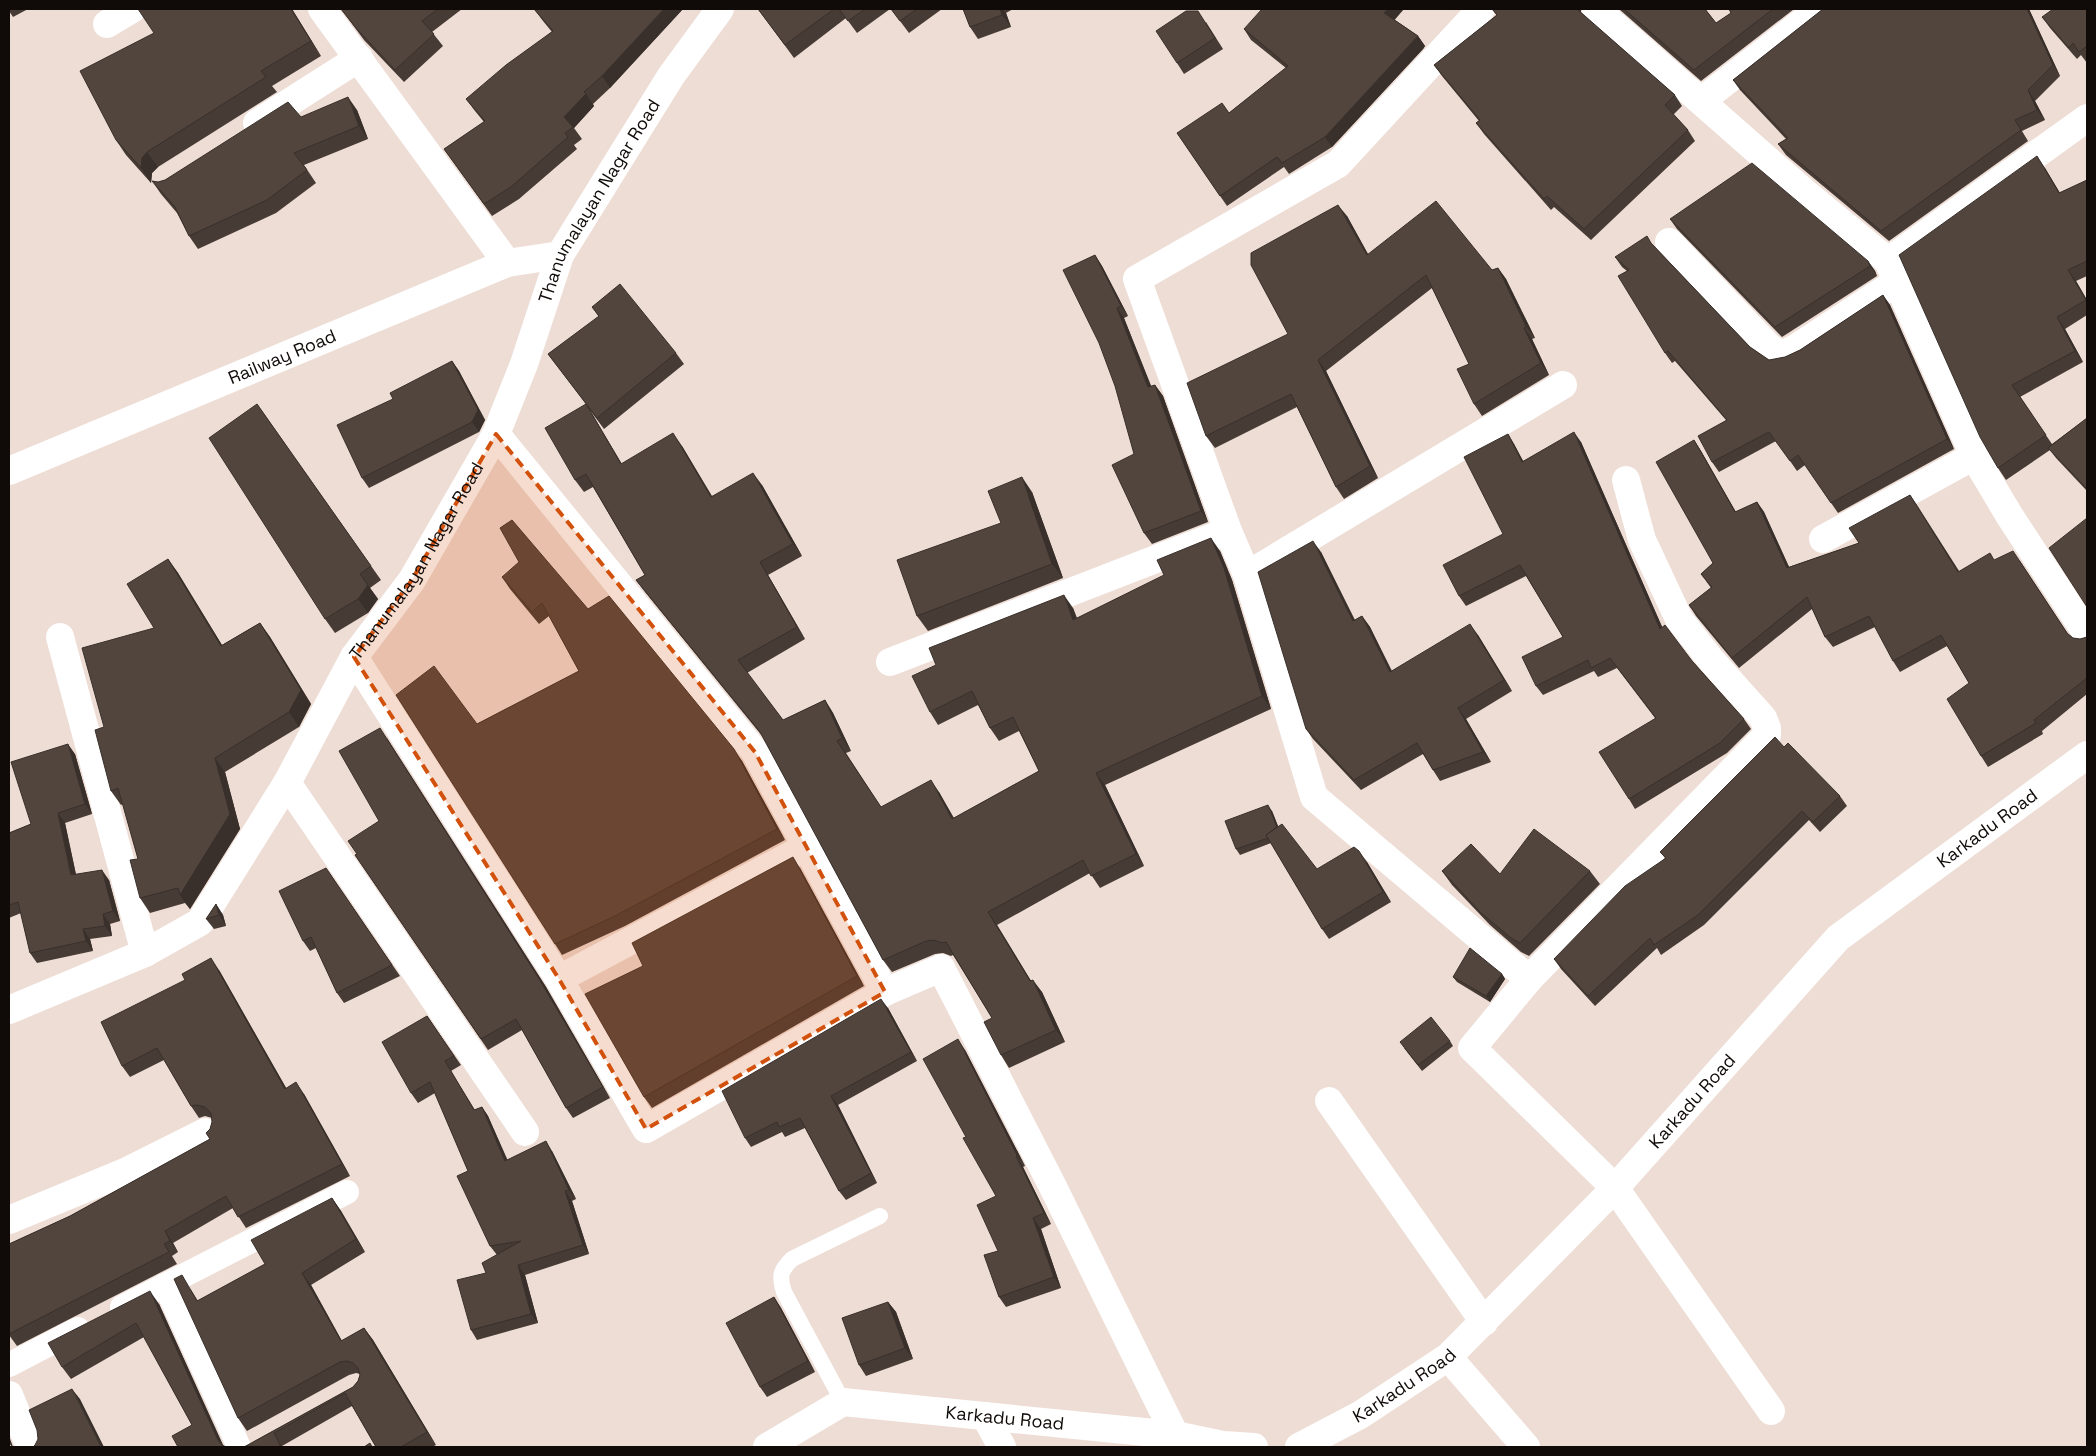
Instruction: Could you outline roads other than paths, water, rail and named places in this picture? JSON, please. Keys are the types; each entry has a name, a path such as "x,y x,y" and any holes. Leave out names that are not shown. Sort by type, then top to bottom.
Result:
{"street":[{"path":"107,24 132,9"},
{"path":"322,9 507,263"},
{"name":"Thanumalayan Nagar Road","path":"9,1010 146,953 200,922 287,784 354,657 412,580 496,434 527,355 560,255 670,76 720,9"},
{"path":"1481,9 1338,164 1137,279 1228,531 1247,575 1314,797 1528,979"},
{"path":"1596,9 1893,271 1974,456 2009,515 2087,634"},
{"path":"1701,101 1819,9"},
{"path":"233,137 359,58"},
{"path":"1669,242 1768,346 1779,354 1788,352 1799,346 2087,118"},
{"name":"Railway Road","path":"9,471 507,263 560,255"},
{"path":"1247,575 1563,385"},
{"path":"496,434 755,752 885,992"},
{"path":"1823,539 1974,456"},
{"path":"1626,480 1642,540 1680,619 1711,660 1763,718 1768,728 1766,735 1528,979 1472,1048 1615,1188 1771,1411"},
{"path":"890,662 1228,531"},
{"path":"60,637 146,953"},
{"path":"354,657 559,979 646,1128 885,992 941,968 1052,1185 1175,1435"},
{"name":"Karkadu Road","path":"1299,1447 1360,1415 1448,1357 1615,1188 1838,938 2087,755"},
{"path":"287,784 525,1132"},
{"path":"559,979 806,847"},
{"path":"1329,1102 1484,1322"},
{"path":"9,1220 125,1172 205,1132"},
{"path":"9,1365 347,1192"},
{"path":"165,1285 239,1447"},
{"path":"1448,1357 1526,1447"},
{"path":"9,1395 30,1447"},
{"path":"767,1447 842,1402"},
{"name":"Karkadu Road","path":"842,1402 1175,1435 1223,1445 1254,1447"},
{"path":"985,1416 1002,1447"}],"lane":[{"path":"842,1402 784,1292 780,1281 782,1269 792,1259 880,1216"}]}
